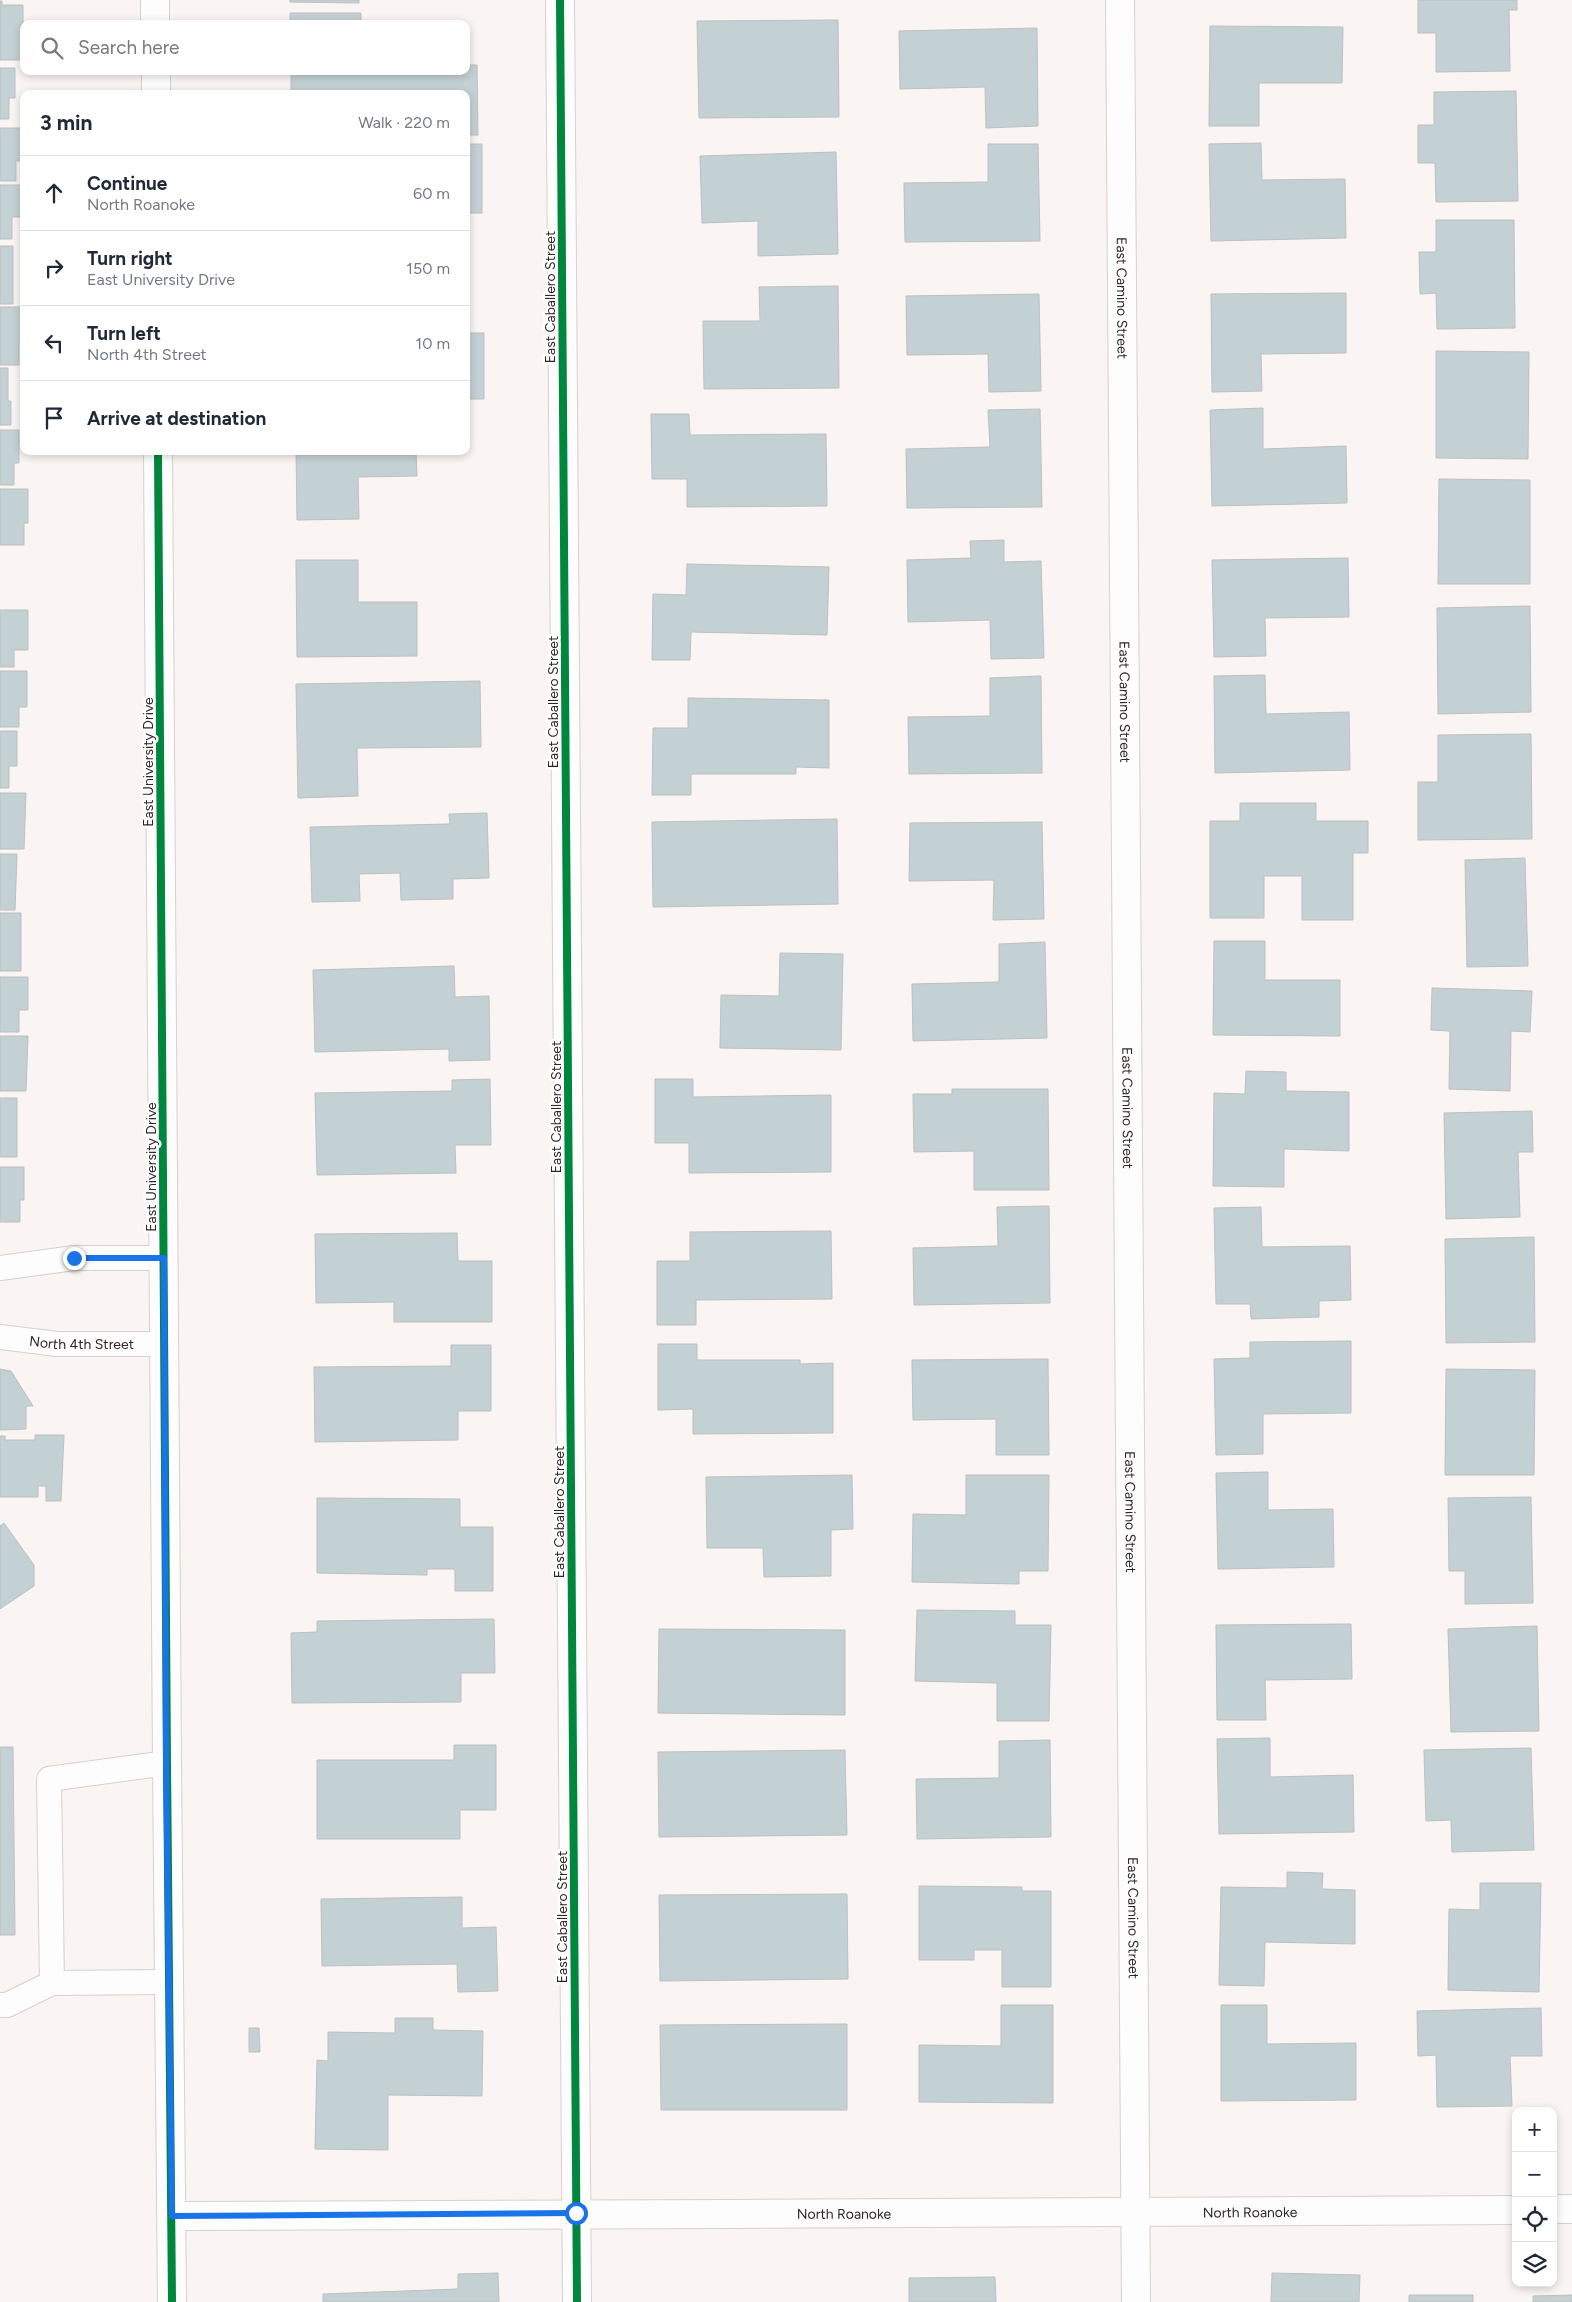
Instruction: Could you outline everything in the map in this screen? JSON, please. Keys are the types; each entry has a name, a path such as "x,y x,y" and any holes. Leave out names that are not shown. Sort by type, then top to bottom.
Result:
{"street":[{"path":"155,0 156,20"},
{"name":"East Caballero Street","path":"560,0 577,2302"},
{"name":"East Camino Street","path":"1120,0 1136,2302"},
{"path":"156,75 156,90"},
{"name":"East University Drive","path":"158,455 166,1763 172,2302"},
{"path":"1557,2209 1572,2209"},
{"name":"North Roanoke","path":"172,2216 576,2213 1135,2214 1512,2210"}],"lane":[{"path":"0,1268 74,1258 164,1258"},
{"name":"North 4th Street","path":"0,1337 57,1344 164,1344"},
{"path":"52,1984 49,1779 166,1763"},
{"path":"0,2005 7,2005 52,1984 169,1982"}],"building":[{"path":"290,0 359,0 359,3 290,2"},
{"path":"1418,0 1517,0 1517,10 1509,10 1510,71 1436,72 1436,33 1418,33"},
{"path":"0,1 2,1 2,5 23,5 23,20 20,20 20,60 0,60"},
{"path":"290,13 361,13 361,20 290,20"},
{"path":"838,20 839,117 699,118 697,21"},
{"path":"1210,26 1343,27 1342,83 1259,83 1259,126 1209,126"},
{"path":"1037,28 1038,126 986,128 985,87 900,89 899,31"},
{"path":"470,65 477,65 478,135 470,135 470,90 291,90 291,75 470,75"},
{"path":"0,68 15,68 15,98 9,98 9,119 0,119"},
{"path":"1516,91 1518,201 1436,202 1435,163 1418,163 1418,125 1434,125 1434,92"},
{"path":"0,128 20,128 20,161 16,161 16,181 0,181"},
{"path":"1261,143 1262,180 1345,179 1346,238 1211,241 1209,144"},
{"path":"470,144 482,144 482,213 470,213"},
{"path":"988,144 1038,144 1040,241 905,242 904,183 988,182"},
{"path":"836,152 838,254 758,256 758,221 702,223 700,156"},
{"path":"0,185 20,185 20,217 12,217 12,239 0,239"},
{"path":"1436,220 1514,220 1515,328 1437,329 1436,293 1420,294 1419,252 1436,252"},
{"path":"0,246 13,246 13,304 0,304"},
{"path":"838,286 839,388 704,389 703,321 760,321 759,287"},
{"path":"1346,293 1346,353 1261,354 1262,391 1212,392 1211,294"},
{"path":"1039,294 1041,391 989,392 988,354 907,355 906,296"},
{"path":"0,307 20,307 19,365 0,365"},
{"path":"470,333 484,333 484,399 470,399"},
{"path":"1436,351 1529,352 1528,459 1436,458"},
{"path":"0,368 8,368 8,401 11,401 11,425 0,425"},
{"path":"1263,408 1263,449 1346,446 1347,503 1212,506 1210,410"},
{"path":"1040,409 1042,507 907,508 906,449 990,447 988,410"},
{"path":"651,414 689,414 690,435 826,434 827,506 687,507 687,479 652,479"},
{"path":"0,430 19,430 19,463 14,463 14,485 0,485"},
{"path":"296,455 416,455 417,476 358,477 359,519 297,520"},
{"path":"1439,479 1530,480 1530,584 1438,584"},
{"path":"0,489 28,489 28,523 24,523 24,545 0,545"},
{"path":"1004,540 1004,562 1041,561 1044,658 991,659 990,620 908,622 907,560 971,558 970,541"},
{"path":"1348,558 1349,617 1265,618 1266,656 1214,657 1212,560"},
{"path":"296,560 358,560 358,602 417,602 417,656 297,657"},
{"path":"687,564 829,567 827,635 691,632 690,660 652,660 653,594 686,595"},
{"path":"1530,606 1531,712 1438,714 1437,608"},
{"path":"0,610 28,610 28,650 14,650 14,667 0,667"},
{"path":"0,671 27,671 27,707 19,707 19,727 0,727"},
{"path":"1265,675 1266,714 1349,712 1350,770 1215,773 1214,676"},
{"path":"1041,676 1042,773 909,774 908,717 990,716 990,678"},
{"path":"480,681 481,747 357,748 358,796 298,798 296,684"},
{"path":"688,698 829,700 829,768 796,767 796,774 691,774 691,795 652,795 653,728 688,728"},
{"path":"0,731 17,731 17,766 9,766 9,788 0,788"},
{"path":"1531,734 1532,839 1418,840 1418,782 1438,782 1438,735"},
{"path":"0,793 26,793 24,849 0,849"},
{"path":"1240,803 1316,803 1316,821 1368,821 1368,853 1353,853 1353,920 1302,920 1302,876 1264,876 1264,918 1210,918 1210,821 1240,821"},
{"path":"487,813 489,878 453,879 453,899 401,900 400,873 359,874 360,901 312,902 310,827 450,824 449,814"},
{"path":"837,819 838,904 653,907 652,822"},
{"path":"1042,822 1044,919 993,920 994,880 909,881 910,823"},
{"path":"0,854 17,854 15,910 0,910"},
{"path":"1525,858 1528,966 1467,967 1465,860"},
{"path":"0,913 21,913 21,971 0,971"},
{"path":"1214,941 1265,941 1265,980 1340,980 1340,1036 1213,1035"},
{"path":"1045,942 1047,1038 913,1041 912,984 999,982 999,944"},
{"path":"780,953 843,954 841,1050 720,1048 721,995 779,996"},
{"path":"454,966 455,997 489,996 490,1060 449,1061 449,1049 315,1052 313,970"},
{"path":"0,977 28,977 28,1010 19,1010 19,1032 0,1032"},
{"path":"1432,988 1532,991 1530,1032 1511,1031 1510,1091 1449,1089 1450,1031 1431,1030"},
{"path":"0,1036 28,1036 26,1091 0,1091"},
{"path":"1246,1071 1286,1072 1286,1091 1349,1092 1349,1151 1284,1149 1284,1187 1213,1186 1214,1093 1245,1094"},
{"path":"490,1079 491,1145 455,1145 456,1173 317,1175 315,1093 452,1091 452,1080"},
{"path":"655,1079 693,1079 693,1097 831,1095 831,1172 689,1173 689,1143 655,1143"},
{"path":"952,1089 1048,1089 1049,1190 974,1190 974,1151 914,1152 913,1094 952,1094"},
{"path":"0,1098 17,1098 17,1157 0,1157"},
{"path":"1532,1111 1533,1152 1518,1152 1520,1217 1446,1219 1444,1113"},
{"path":"0,1167 24,1167 24,1200 20,1200 20,1222 0,1222"},
{"path":"1049,1206 1050,1303 914,1305 913,1248 998,1246 997,1207"},
{"path":"1261,1207 1262,1247 1350,1246 1351,1300 1319,1301 1319,1317 1251,1319 1250,1304 1216,1304 1214,1208"},
{"path":"831,1231 832,1299 696,1300 696,1325 657,1325 657,1261 690,1261 690,1232"},
{"path":"457,1233 458,1261 492,1261 492,1322 394,1322 394,1302 316,1303 315,1234"},
{"path":"1534,1237 1535,1342 1446,1343 1445,1239"},
{"path":"1351,1341 1351,1413 1263,1414 1263,1454 1216,1455 1214,1359 1250,1358 1250,1342"},
{"path":"658,1344 697,1344 697,1360 800,1360 800,1364 833,1363 833,1433 693,1434 693,1409 658,1410"},
{"path":"451,1345 491,1345 491,1411 458,1411 458,1440 315,1442 314,1367 451,1366"},
{"path":"1048,1359 1049,1455 996,1455 996,1419 913,1420 912,1360"},
{"path":"0,1369 11,1371 33,1406 26,1406 26,1429 0,1430"},
{"path":"1446,1369 1535,1370 1534,1475 1445,1475"},
{"path":"35,1435 64,1435 61,1501 46,1501 46,1486 38,1486 38,1497 0,1497 0,1436 5,1436 5,1440 35,1440"},
{"path":"1268,1472 1268,1510 1333,1509 1334,1567 1218,1569 1216,1473"},
{"path":"852,1475 853,1529 831,1530 831,1576 764,1577 763,1548 707,1548 706,1477"},
{"path":"966,1475 1049,1475 1048,1571 1019,1571 1019,1584 912,1582 913,1514 966,1515"},
{"path":"1531,1497 1533,1603 1465,1604 1465,1571 1449,1571 1448,1498"},
{"path":"317,1498 460,1499 460,1527 493,1527 493,1591 455,1591 455,1569 427,1569 427,1575 317,1573"},
{"path":"4,1523 34,1565 34,1586 0,1609 0,1526"},
{"path":"917,1610 1015,1611 1015,1625 1051,1625 1049,1721 997,1721 997,1683 915,1681"},
{"path":"494,1619 495,1673 461,1673 461,1702 292,1703 291,1633 317,1632 317,1621"},
{"path":"1351,1624 1352,1679 1265,1680 1266,1720 1217,1720 1216,1625"},
{"path":"1537,1626 1539,1731 1451,1732 1448,1629"},
{"path":"659,1629 845,1630 845,1715 658,1713"},
{"path":"1270,1738 1270,1777 1353,1775 1354,1832 1219,1834 1217,1739"},
{"path":"1050,1740 1051,1837 917,1839 916,1779 999,1778 999,1741"},
{"path":"454,1745 496,1745 496,1810 460,1810 460,1839 317,1839 317,1760 454,1760"},
{"path":"0,1747 13,1747 15,1935 0,1935"},
{"path":"1531,1748 1534,1850 1452,1852 1451,1820 1426,1821 1424,1750"},
{"path":"845,1750 847,1835 659,1837 658,1752"},
{"path":"1287,1872 1323,1873 1322,1889 1355,1890 1355,1944 1265,1942 1264,1986 1219,1985 1221,1887 1287,1888"},
{"path":"1480,1883 1541,1883 1539,1992 1448,1990 1449,1909 1480,1910"},
{"path":"919,1886 1022,1887 1022,1891 1051,1891 1051,1987 1002,1987 1002,1950 974,1950 974,1960 919,1960"},
{"path":"847,1894 848,1979 660,1981 659,1895"},
{"path":"462,1897 462,1928 496,1927 498,1991 458,1992 457,1964 322,1966 321,1899"},
{"path":"1001,2005 1053,2005 1053,2103 919,2102 919,2045 1001,2046"},
{"path":"1221,2005 1267,2005 1267,2044 1356,2043 1356,2100 1221,2101"},
{"path":"1541,2008 1542,2056 1510,2056 1512,2106 1437,2107 1436,2055 1418,2056 1417,2011"},
{"path":"395,2018 433,2018 433,2030 483,2031 482,2096 388,2095 388,2150 315,2149 317,2060 328,2061 328,2032 395,2033"},
{"path":"847,2024 847,2110 661,2110 660,2025"},
{"path":"249,2028 259,2028 260,2052 249,2052"},
{"path":"498,2273 499,2302 323,2302 323,2294 458,2289 458,2274"},
{"path":"1272,2273 1360,2275 1359,2302 1271,2302"},
{"path":"995,2277 996,2302 909,2302 909,2278"},
{"path":"1409,2295 1473,2295 1473,2302 1409,2302"},
{"path":"1572,2295 1572,2302 1533,2302 1533,2296"}],"cycle path":[{"path":"560,0 577,2302"},
{"path":"158,455 172,2302"}],"route":[{"path":"74,1258 164,1258 166,1763 172,2216 576,2213"}]}
